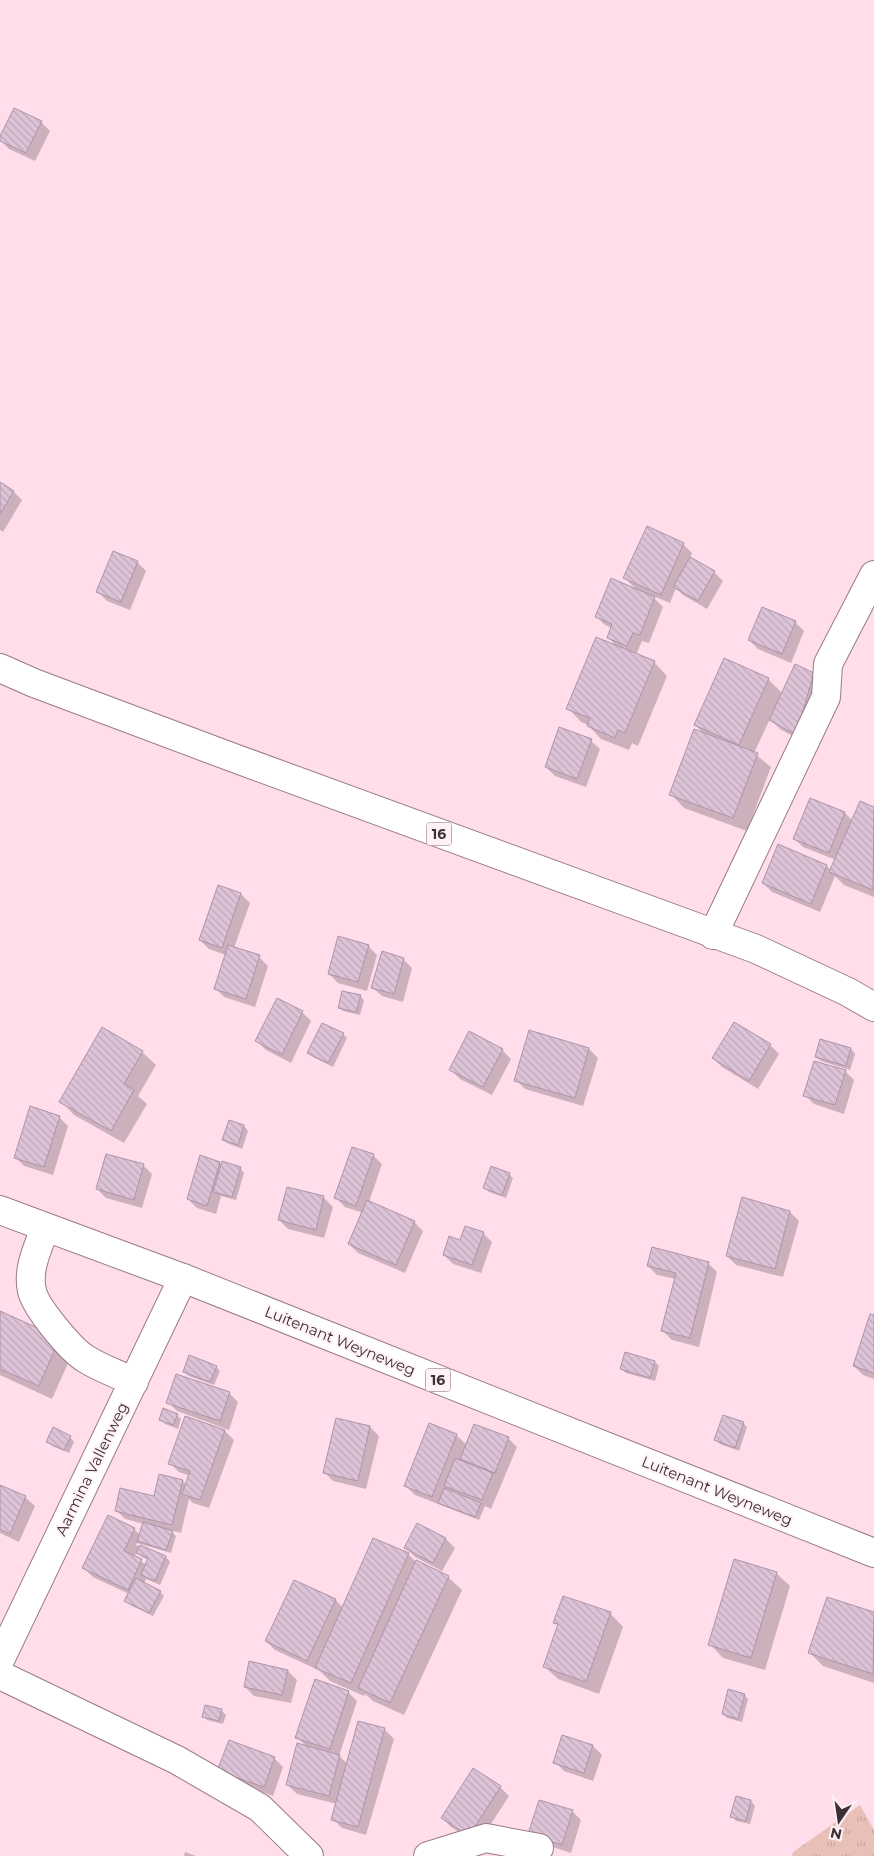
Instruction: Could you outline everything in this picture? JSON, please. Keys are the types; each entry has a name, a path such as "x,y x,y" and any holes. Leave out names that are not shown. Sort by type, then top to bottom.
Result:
{"main road":[{"path":"713,934 826,697 828,664 874,575"},
{"name":"16","path":"0,668 34,683 224,754 756,949 848,992 874,1007"},
{"name":"Luitenant Weyneweg","path":"0,1210 183,1278 874,1554"},
{"path":"45,1228 31,1265 31,1290 35,1300 55,1329 84,1359 134,1382"},
{"name":"Aarmina Vallenweg","path":"0,1660 183,1278"},
{"path":"0,1675 177,1760 260,1808 310,1856"},
{"path":"428,1856 486,1838 539,1848"}],"green space":[{"path":"860,1805 874,1830 874,1856 792,1856 793,1852"}],"building":[{"path":"14,108 42,121 26,153 0,141 0,136"},
{"path":"0,482 14,491 0,514"},
{"path":"647,526 684,543 661,595 623,578"},
{"path":"113,551 138,561 121,602 96,592"},
{"path":"690,557 715,571 698,601 673,587"},
{"path":"611,578 655,597 640,635 633,633 627,646 607,638 612,624 595,617"},
{"path":"762,607 796,621 782,654 748,640"},
{"path":"596,637 655,661 625,733 618,730 615,738 587,726 590,718 566,709"},
{"path":"724,658 769,678 739,745 694,725"},
{"path":"795,664 814,673 796,735 769,720"},
{"path":"559,727 592,739 577,779 545,767"},
{"path":"694,729 758,753 733,818 669,795"},
{"path":"810,798 845,812 829,853 793,839"},
{"path":"860,801 874,807 873,890 829,872"},
{"path":"778,844 827,865 811,904 762,883"},
{"path":"218,885 241,893 222,948 199,940"},
{"path":"338,936 369,945 358,982 328,974"},
{"path":"228,945 260,955 246,999 214,989"},
{"path":"382,951 404,958 394,994 371,988"},
{"path":"342,991 361,995 356,1012 338,1008"},
{"path":"277,998 303,1011 282,1055 255,1041"},
{"path":"734,1022 771,1044 749,1081 712,1058"},
{"path":"322,1023 344,1033 328,1063 307,1053"},
{"path":"102,1027 143,1051 124,1084 134,1090 111,1131 59,1102"},
{"path":"529,1030 589,1048 575,1098 514,1081"},
{"path":"469,1031 503,1049 483,1087 449,1070"},
{"path":"820,1039 851,1048 846,1066 815,1057"},
{"path":"814,1061 846,1070 835,1105 803,1096"},
{"path":"30,1106 60,1116 44,1167 14,1158"},
{"path":"229,1120 244,1125 238,1145 222,1140"},
{"path":"352,1147 374,1154 356,1206 334,1198"},
{"path":"106,1154 144,1164 134,1200 96,1189"},
{"path":"200,1155 220,1162 207,1206 187,1199"},
{"path":"222,1161 241,1167 232,1197 213,1192"},
{"path":"491,1166 510,1173 502,1195 483,1188"},
{"path":"287,1187 324,1196 316,1230 278,1220"},
{"path":"742,1197 790,1211 775,1269 726,1256"},
{"path":"367,1200 415,1221 396,1265 348,1244"},
{"path":"465,1226 484,1232 472,1265 443,1255 449,1236 460,1240"},
{"path":"652,1247 709,1262 690,1338 661,1331 676,1273 647,1266"},
{"path":"0,1311 60,1338 39,1386 0,1369"},
{"path":"870,1314 874,1315 874,1373 853,1366"},
{"path":"625,1352 655,1361 650,1378 620,1369"},
{"path":"189,1355 217,1366 210,1382 183,1372"},
{"path":"176,1374 230,1392 220,1421 166,1403"},
{"path":"163,1408 178,1414 173,1425 159,1420"},
{"path":"723,1415 744,1422 735,1448 714,1440"},
{"path":"185,1416 225,1430 200,1500 182,1494 190,1471 168,1464"},
{"path":"336,1418 370,1426 358,1481 323,1473"},
{"path":"429,1423 457,1434 432,1497 404,1486"},
{"path":"474,1424 509,1437 495,1473 460,1459"},
{"path":"53,1427 71,1436 64,1450 46,1442"},
{"path":"455,1458 493,1473 482,1500 444,1486"},
{"path":"159,1474 183,1480 172,1525 115,1511 120,1488 154,1496"},
{"path":"0,1485 26,1496 10,1534 0,1529"},
{"path":"444,1488 481,1503 475,1517 438,1503"},
{"path":"108,1515 135,1528 124,1551 142,1559 128,1590 82,1568"},
{"path":"143,1522 173,1531 166,1550 137,1541"},
{"path":"417,1523 446,1538 433,1563 404,1548"},
{"path":"373,1538 409,1553 351,1683 315,1668"},
{"path":"140,1545 166,1556 155,1581 141,1575 148,1558 136,1553"},
{"path":"734,1559 777,1572 751,1658 708,1645"},
{"path":"416,1560 449,1576 390,1703 358,1688"},
{"path":"136,1578 161,1591 149,1613 124,1601"},
{"path":"294,1580 336,1599 307,1661 265,1641"},
{"path":"563,1596 611,1612 586,1682 543,1667 558,1624 553,1623"},
{"path":"827,1597 874,1612 873,1674 808,1653"},
{"path":"249,1661 288,1670 282,1695 244,1687"},
{"path":"315,1679 349,1691 330,1749 295,1738"},
{"path":"728,1689 745,1694 738,1719 722,1714"},
{"path":"205,1705 222,1709 219,1721 202,1717"},
{"path":"358,1721 385,1728 358,1827 331,1820"},
{"path":"562,1735 593,1745 584,1773 553,1763"},
{"path":"229,1740 275,1757 264,1787 217,1771"},
{"path":"297,1743 340,1755 329,1796 286,1785"},
{"path":"473,1768 501,1786 469,1836 441,1818"},
{"path":"736,1796 751,1800 746,1821 730,1817"},
{"path":"539,1800 573,1810 562,1845 528,1834"}]}
